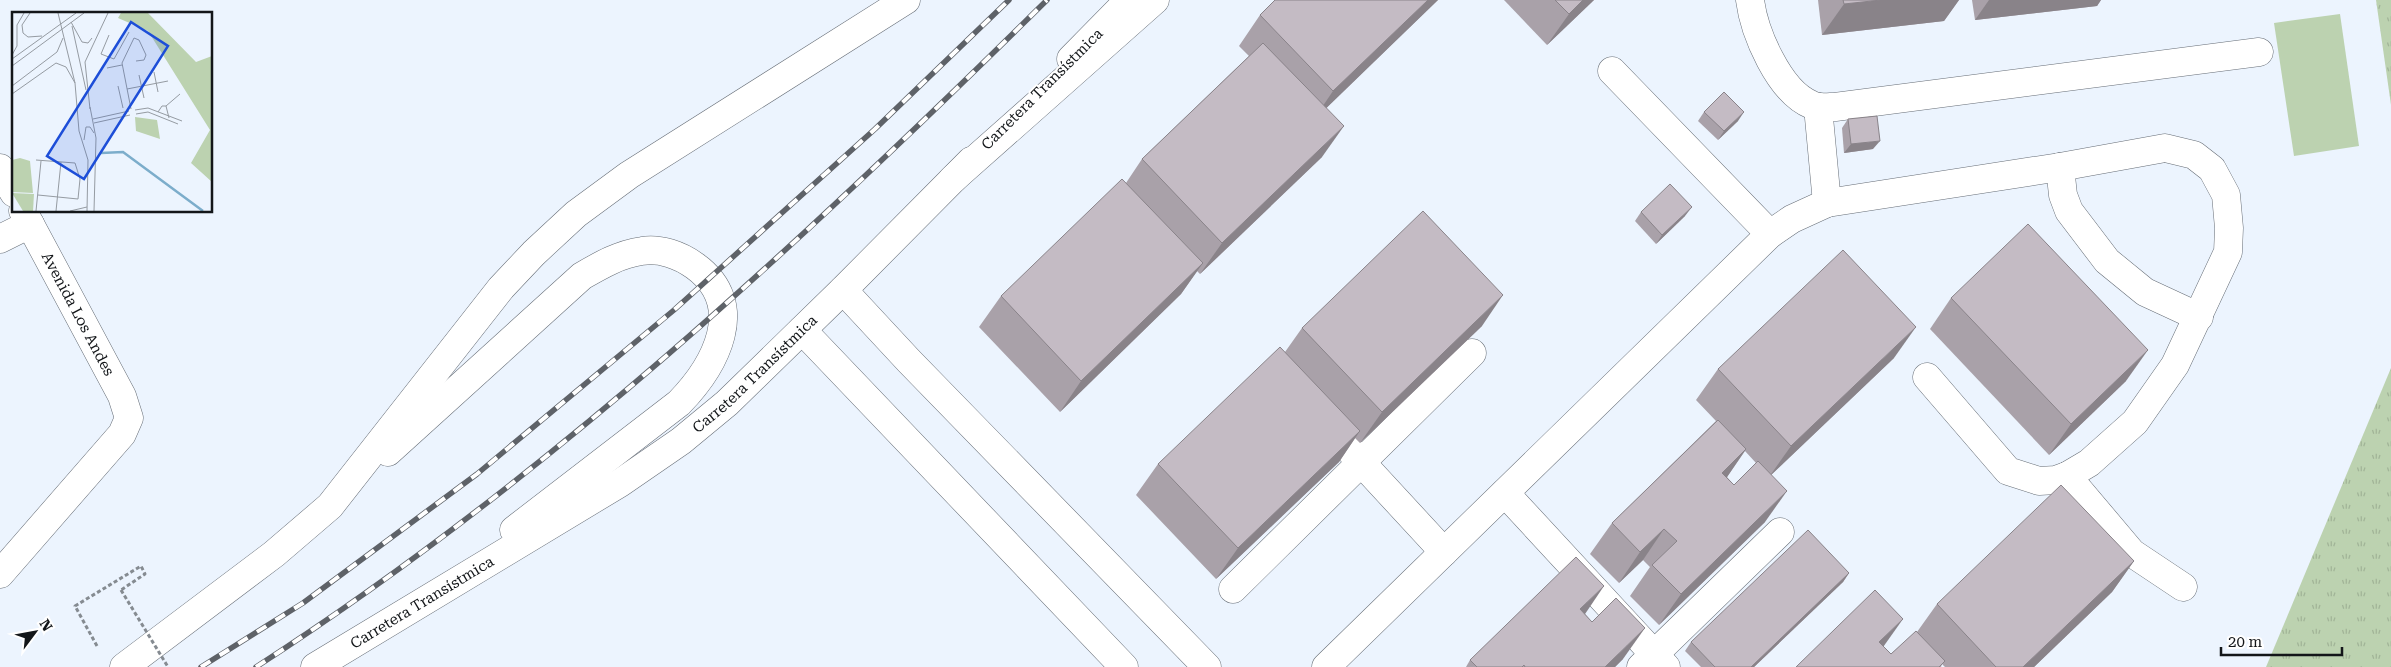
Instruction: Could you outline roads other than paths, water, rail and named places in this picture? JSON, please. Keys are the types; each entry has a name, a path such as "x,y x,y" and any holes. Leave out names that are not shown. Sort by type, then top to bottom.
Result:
{"main road":[{"path":"330,506 501,288 534,253 576,214 643,166 906,0"},
{"name":"Carretera Transístmica","path":"315,667 620,483 681,441 727,403 843,290 1130,0"},
{"path":"953,179 1155,0"},
{"path":"1750,0 1755,26 1783,79 1798,96 1809,104 1818,107 1835,107 2259,52"},
{"path":"1612,71 1770,234"},
{"path":"1818,107 1827,204"},
{"path":"1326,667 1770,234 1792,219 1827,204 2060,167 2165,148 2194,155 2212,169 2226,195 2229,228 2228,252 2175,365 2135,422 2089,464 2067,476 2039,481 2008,471 1927,377"},
{"path":"2060,167 2062,195 2068,211 2107,261 2145,292 2199,317"},
{"path":"0,168 12,189"},
{"path":"0,239 27,218"},
{"name":"Avenida Los Andes","path":"0,574 122,434 129,418 122,396 27,218"},
{"path":"124,667 274,554 330,506 582,276 604,264 626,255 643,251 665,251 688,260 708,278 722,301 723,322 718,346 709,366 693,389 679,403 406,613"},
{"path":"843,290 909,362 1207,667"},
{"path":"802,330 1124,667"},
{"path":"1233,589 1360,461 1472,353"},
{"path":"1331,429 1444,552"},
{"path":"2067,476 2132,553 2183,587"},
{"path":"1505,493 1653,663 1780,532"}],"railway":[{"path":"201,667 303,603 477,474 674,310 875,129 1009,0"},
{"path":"256,667 363,595 467,518 569,438 766,268 861,180 1047,0"}]}
